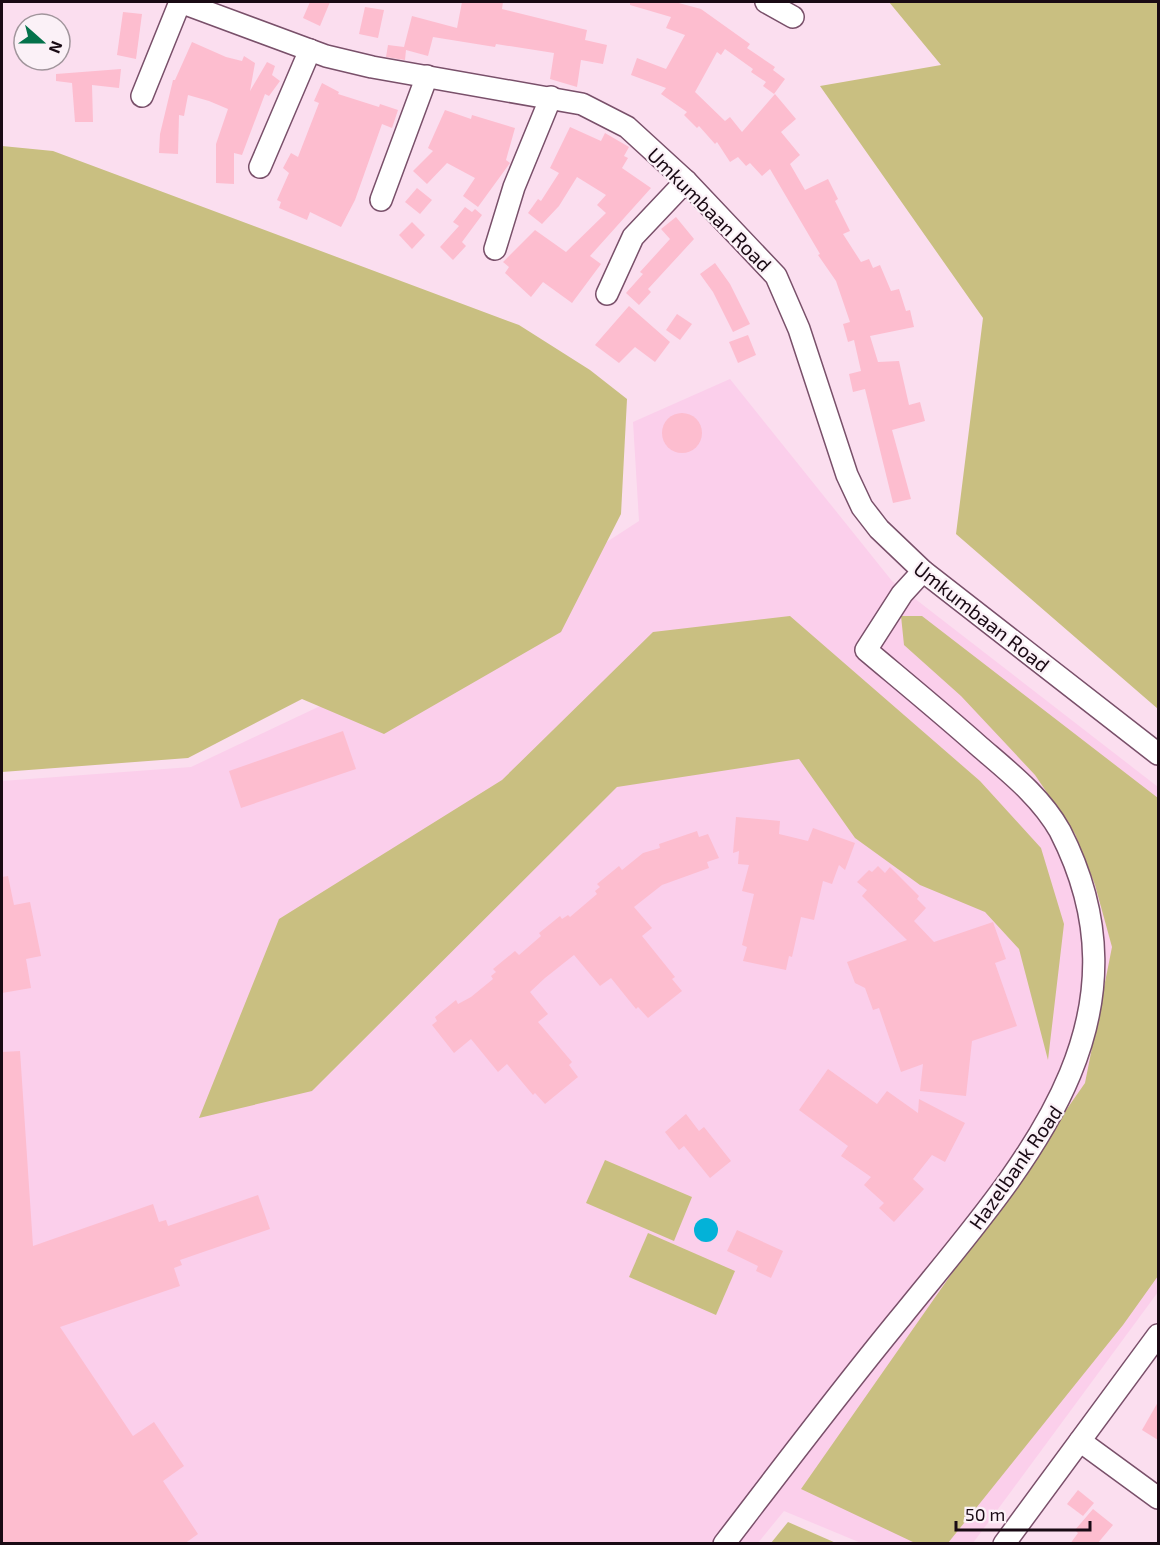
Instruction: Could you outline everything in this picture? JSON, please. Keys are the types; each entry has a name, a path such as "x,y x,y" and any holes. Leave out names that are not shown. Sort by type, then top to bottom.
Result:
{"street":[{"name":"Umkumbaan Road","path":"180,2 310,50 372,67 582,104 627,128 686,181 776,276 799,329 847,476 862,507 879,529 923,571 1158,754"},
{"path":"142,96 180,2"},
{"path":"766,2 793,17"},
{"path":"260,167 310,50"},
{"path":"381,200 427,76"},
{"path":"495,249 514,187 551,97"},
{"path":"607,294 633,237 686,181"},
{"name":"Hazelbank Road","path":"724,1544 996,1199 1046,1130 1069,1089 1084,1051 1093,1010 1098,972 1091,908 1079,869 1059,830 1041,804 1011,773 866,650 902,594 923,571"},
{"path":"1004,1544 1158,1335"},
{"path":"1080,1441 1158,1498"}],"shaded area":[{"path":"889,2 1158,2 1158,709 956,534 983,318 820,86 941,65"},
{"path":"2,146 53,151 519,325 590,370 627,399 621,514 561,632 384,734 302,699 188,758 2,772"},
{"path":"730,379 892,581 1158,787 1158,1292 973,1543 861,1543 784,1511 757,1544 2,1544 2,781 191,767 443,648 639,521 633,422"},
{"path":"790,616 980,781 1041,848 1064,924 1048,1060 1019,949 985,912 920,885 855,838 799,759 617,787 312,1091 199,1118 279,919 502,780 653,632"},
{"path":"901,616 922,616 1158,798 1158,1276 1123,1325 948,1543 915,1543 801,1489 1085,1083 1112,947 1095,885 1075,834 1035,775 961,696 904,645"},
{"path":"605,1160 692,1197 674,1241 586,1203"},
{"path":"648,1233 735,1271 716,1315 629,1277"},
{"path":"788,1522 836,1543 771,1543"}],"water":[{"path":"706,1218 715,1221 718,1230 715,1239 706,1242 697,1239 694,1230 697,1221"}],"building":[{"path":"310,2 330,2 320,26 303,18"},
{"path":"462,2 503,2 502,9 587,30 585,40 607,45 603,64 581,60 577,87 550,79 554,53 433,37 428,56 406,50 405,60 386,57 388,45 404,47 412,16 457,28"},
{"path":"630,2 675,2 701,9 750,44 747,48 775,67 773,70 785,79 774,94 763,86 766,82 751,72 753,69 725,49 721,55 717,52 695,92 725,121 730,117 742,132 775,94 796,119 781,132 800,155 790,164 805,190 828,179 838,199 835,201 850,231 843,234 861,262 869,259 873,268 880,265 891,291 899,289 906,311 910,310 914,327 870,336 878,362 899,361 909,405 920,402 925,421 892,430 911,499 893,503 865,389 853,392 849,374 861,371 854,340 848,342 843,324 850,322 836,281 818,255 820,254 770,169 762,176 750,163 746,166 738,157 730,162 717,142 715,144 699,126 697,128 684,115 687,112 661,94 666,88 631,75 637,58 666,69 685,35 666,28 671,17 630,5"},
{"path":"365,7 384,10 378,38 359,34"},
{"path":"123,12 142,14 136,59 117,55"},
{"path":"192,42 226,57 242,61 244,56 255,63 250,91 267,62 275,66 272,75 280,81 269,96 265,94 242,155 234,153 234,184 216,183 216,144 228,109 209,101 188,95 184,116 179,115 178,154 159,153 160,134 173,80"},
{"path":"121,69 119,88 92,85 93,122 75,122 72,83 56,81 56,74"},
{"path":"322,83 339,92 338,94 379,107 380,104 398,110 392,128 382,124 355,200 341,227 310,212 307,220 279,208 281,202 277,200 289,173 283,168 291,153 298,157 319,103 314,101"},
{"path":"445,110 471,119 472,115 515,128 506,160 510,163 478,207 463,196 475,178 447,163 427,184 413,171 433,151 428,148"},
{"path":"570,127 601,141 605,133 629,147 624,156 628,158 622,168 651,188 590,256 601,264 572,303 543,282 531,297 505,273 509,267 503,262 535,230 566,252 606,213 597,205 606,195 577,177 559,206 542,224 528,213 538,199 541,201 559,173 550,168"},
{"path":"417,188 432,200 420,214 405,202"},
{"path":"465,207 472,212 475,209 482,215 462,242 466,246 453,260 440,247 459,226 453,222"},
{"path":"676,217 694,239 648,289 651,292 639,305 626,293 643,274 640,272 670,239 661,229"},
{"path":"412,222 425,235 412,249 399,235"},
{"path":"715,263 730,284 750,324 733,332 713,292 700,274"},
{"path":"629,306 670,342 655,362 635,347 619,363 595,345"},
{"path":"677,314 692,324 680,340 666,330"},
{"path":"748,335 756,355 738,363 729,342"},
{"path":"682,413 690,414 696,419 701,425 701,441 696,447 690,452 682,453 674,452 668,447 663,441 662,433 663,425 668,419 674,414"},
{"path":"343,731 356,769 241,808 229,771"},
{"path":"736,817 780,821 779,834 808,841 813,828 855,843 845,870 839,865 832,884 823,881 814,920 801,917 792,957 789,956 786,970 743,961 747,947 742,945 754,894 742,891 749,865 738,864 739,851 733,853"},
{"path":"697,831 699,837 708,834 719,858 707,862 709,868 662,885 634,907 652,928 642,936 675,977 672,979 682,991 648,1018 638,1007 636,1009 611,978 600,986 574,955 545,978 530,992 548,1014 538,1022 572,1062 569,1065 578,1077 545,1104 535,1093 533,1095 507,1064 498,1072 471,1039 454,1053 432,1025 437,1021 435,1017 456,1000 458,1004 471,997 493,979 491,976 496,972 493,969 515,951 519,955 541,936 539,933 560,916 562,919 568,915 570,917 597,894 595,891 600,887 597,884 619,866 622,870 643,853 660,848 659,844"},
{"path":"878,866 885,873 890,867 919,896 917,899 926,908 914,921 934,942 993,922 1006,959 995,963 1017,1026 972,1041 966,1096 920,1091 923,1064 901,1072 879,1008 873,1010 865,988 855,983 847,962 907,940 862,896 867,890 857,882 869,870 872,872"},
{"path":"8,876 14,905 30,902 41,956 26,959 31,988 2,993 2,877"},
{"path":"20,1051 33,1246 153,1204 159,1222 166,1220 168,1226 258,1195 270,1229 180,1260 182,1265 174,1268 180,1286 60,1327 133,1436 154,1422 184,1466 163,1481 198,1534 184,1544 2,1544 2,1052"},
{"path":"828,1069 877,1104 887,1091 918,1113 919,1099 965,1123 945,1162 932,1155 913,1179 924,1189 894,1222 879,1208 884,1203 864,1185 871,1177 841,1156 848,1146 799,1110"},
{"path":"686,1114 699,1131 704,1127 731,1161 710,1178 684,1146 679,1150 665,1132"},
{"path":"737,1230 783,1251 771,1278 756,1271 758,1266 727,1251"},
{"path":"1158,1402 1158,1440 1142,1430"},
{"path":"1078,1490 1094,1503 1083,1516 1067,1504"},
{"path":"1093,1509 1113,1525 1097,1544 1070,1544 1078,1533 1075,1530"}]}
